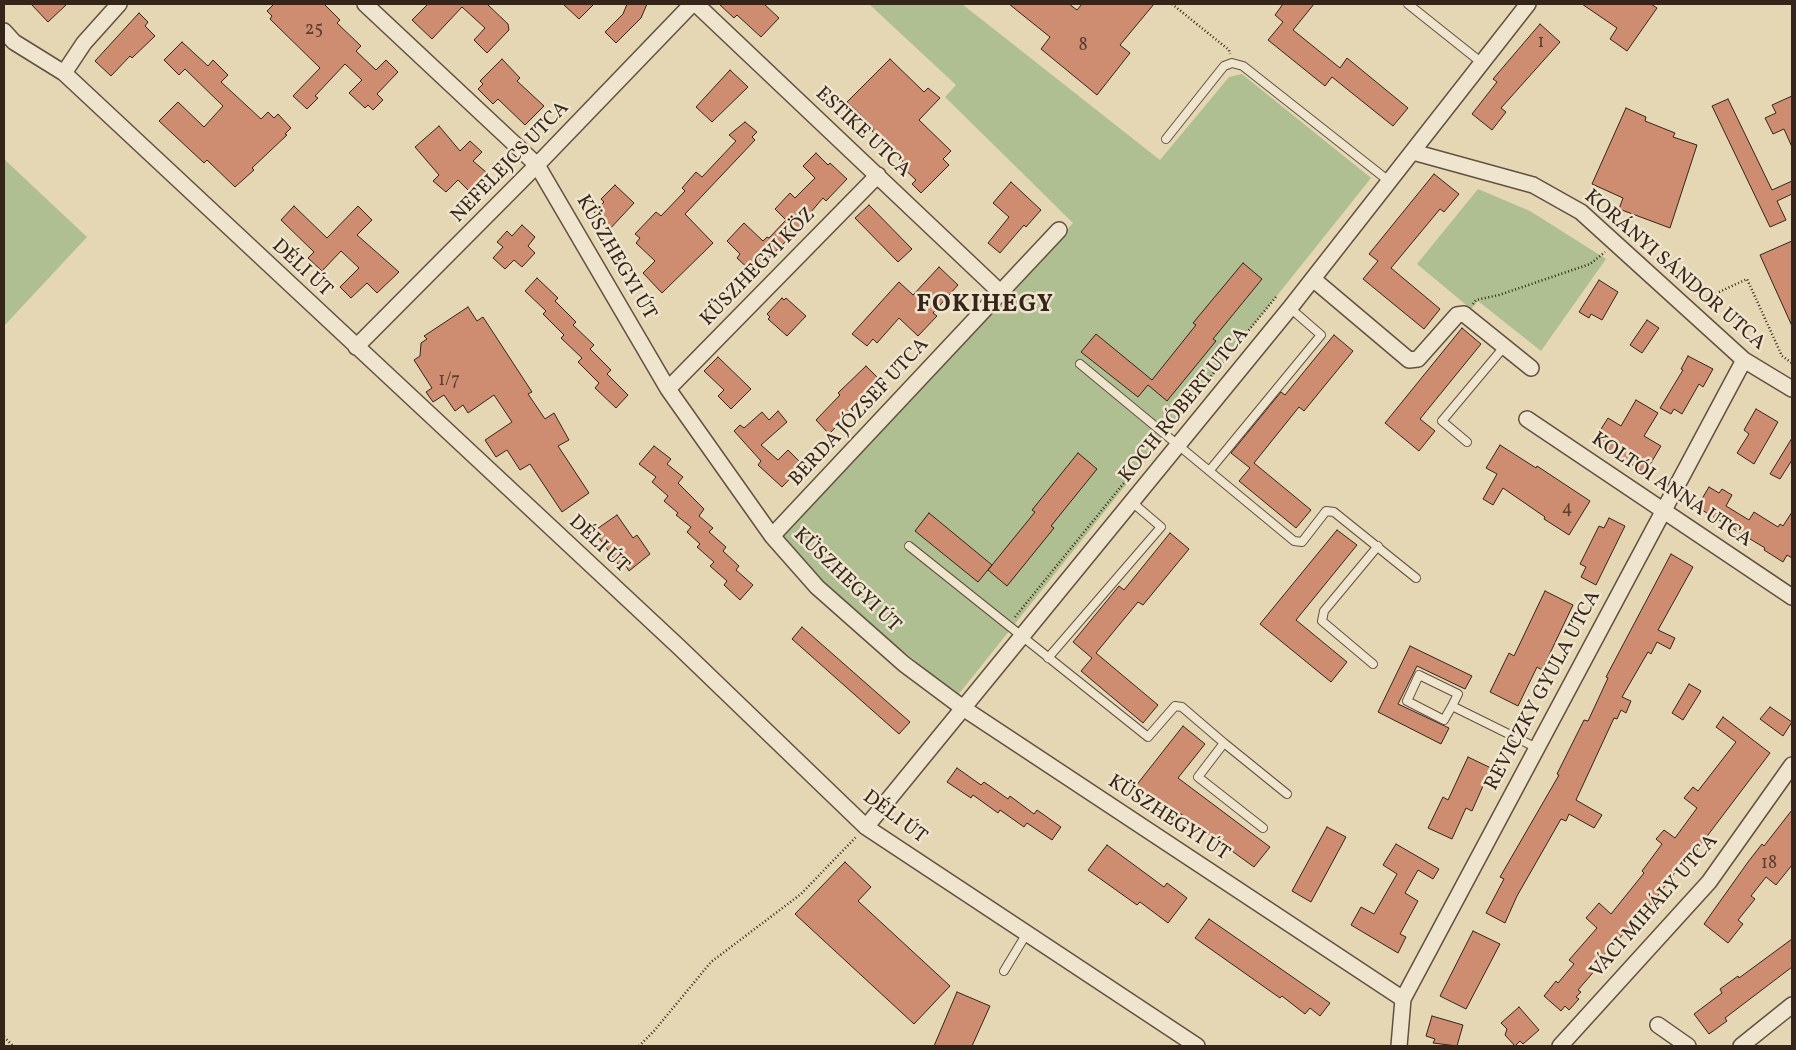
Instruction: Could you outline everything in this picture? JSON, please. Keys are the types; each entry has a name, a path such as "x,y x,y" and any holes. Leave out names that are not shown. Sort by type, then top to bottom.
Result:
{"street":[{"path":"64,73 84,43 119,4"},
{"name":"KÜSZHEGYI ÚT","path":"365,4 537,165 668,389 772,536 817,587 904,664 963,708 1403,999"},
{"name":"NEFELEJCS UTCA","path":"356,348 537,165 692,4"},
{"name":"ESTIKE UTCA","path":"696,4 878,174 1000,292"},
{"name":"KOCH RÓBERT UTCA","path":"866,827 1022,635 1133,503 1314,279 1528,4"},
{"name":"DÉLI ÚT","path":"4,31 14,42 64,73 356,348 679,647 866,827 1197,1046"},
{"name":"KORÁNYI SÁNDOR UTCA","path":"1413,152 1533,185 1581,212 1744,360 1792,389"},
{"name":"KÜSZHEGYI KÖZ","path":"668,389 878,174"},
{"name":"BERDA JÓZSEF UTCA","path":"772,536 1059,230"},
{"path":"1314,279 1409,360 1418,359 1457,315 1464,314 1531,368"},
{"name":"REVICZKY GYULA UTCA","path":"1398,1046 1403,999 1744,360"},
{"name":"KOLTÓI ANNA UTCA","path":"1527,419 1792,596"},
{"name":"VÁCI MIHÁLY UTCA","path":"1560,1046 1709,882 1792,765"},
{"path":"1742,1046 1792,1004"},
{"path":"1658,1025 1688,1046"}],"lane":[{"path":"1408,4 1482,63"},
{"path":"1166,139 1224,66 1232,63 1244,66 1390,182"},
{"path":"1210,470 1321,334 1290,308"},
{"path":"1467,442 1442,421 1504,347"},
{"path":"1080,364 1294,541 1302,542 1326,511 1334,512 1416,578"},
{"path":"1048,658 1161,527 1133,503"},
{"path":"909,546 1148,737 1175,706 1182,707 1287,794"},
{"path":"1373,664 1322,621 1324,611 1378,546"},
{"path":"1420,675 1458,694 1452,706 1444,720 1407,701 1420,675"},
{"path":"1452,706 1537,748"},
{"path":"1224,743 1198,777 1263,828"},
{"path":"1004,971 1027,933"}],"path":[{"path":"1172,4 1229,50 1232,63"},
{"path":"1464,314 1476,300 1499,295 1590,264 1616,243"},
{"path":"1686,307 1747,279 1782,356 1792,364"},
{"path":"1008,625 1276,297"},
{"path":"639,1046 654,1031 711,962 801,894 866,827"},
{"path":"4,1037 13,1046"}],"green space":[{"path":"869,4 962,4 1160,160 1229,77 1242,74 1371,178 958,695 873,627 821,579 782,534 1073,223 945,97 956,85"},
{"path":"4,159 87,237 4,326"},
{"path":"1478,189 1530,211 1606,259 1541,351 1478,301 1471,309 1417,264"}],"building":[{"path":"31,4 67,4 48,22"},
{"path":"274,4 324,4 340,20 337,23 361,46 356,51 376,70 386,60 398,72 377,94 383,100 373,110 368,105 365,108 349,93 362,80 345,64 315,96 318,98 307,109 293,96 320,68 270,19 272,16 267,11"},
{"path":"428,4 487,4 508,24 509,30 487,53 474,40 485,28 462,7 432,39 412,20"},
{"path":"563,4 594,4 579,19"},
{"path":"627,4 647,4 641,18 616,43 605,32 623,14"},
{"path":"719,4 764,4 779,18 761,37 737,15 734,18"},
{"path":"1009,4 1069,4 1077,10 1082,4 1154,4 1120,45 1130,53 1097,95 1041,49 1050,37"},
{"path":"1283,4 1314,4 1293,30 1340,68 1347,58 1408,108 1393,126 1332,77 1325,86 1268,40 1283,22 1275,15"},
{"path":"1582,4 1651,4 1657,8 1627,51 1610,39 1617,28"},
{"path":"139,13 148,22 145,26 155,36 132,58 130,56 111,76 95,61"},
{"path":"1540,24 1560,42 1501,108 1506,112 1492,130 1472,114 1497,82 1493,79"},
{"path":"182,42 208,66 213,60 228,75 221,82 261,119 268,112 274,118 278,114 291,128 285,134 287,135 252,168 254,170 235,187 207,160 204,163 159,121 178,102 204,127 223,106 185,69 179,75 164,60"},
{"path":"502,59 520,78 517,81 544,106 525,125 498,99 493,104 478,89 483,84 480,81"},
{"path":"890,59 924,92 928,88 940,98 919,120 951,151 943,159 949,165 921,193 912,184 916,180 900,165 903,161 872,131 874,128 847,102"},
{"path":"730,70 748,87 712,122 696,107"},
{"path":"1792,96 1792,147 1784,129 1773,134 1765,118 1776,113 1772,105"},
{"path":"1728,99 1772,190 1792,181 1792,194 1777,201 1786,220 1770,227 1712,106"},
{"path":"1626,108 1646,117 1645,121 1675,133 1673,137 1697,145 1670,228 1619,209 1623,198 1592,184"},
{"path":"745,122 757,132 752,137 755,140 685,214 713,243 662,293 643,273 655,261 636,243 640,238 635,234 656,212 661,216 685,191 682,188 696,172 702,177 736,141 729,135"},
{"path":"439,126 460,151 470,141 482,152 473,161 486,172 469,191 458,180 446,192 433,181 439,175 415,147"},
{"path":"816,153 847,179 826,201 823,198 804,220 806,222 753,273 737,258 740,254 727,241 744,223 763,241 767,237 769,238 786,220 775,209 790,193 795,198 815,178 803,166"},
{"path":"1434,174 1459,194 1444,212 1440,209 1391,268 1440,309 1424,329 1363,279 1378,261 1369,254"},
{"path":"1011,182 1041,210 1026,227 1024,225 1000,253 988,243 1009,217 993,203"},
{"path":"615,185 634,203 608,231 596,220 599,217 594,212 604,202 601,199"},
{"path":"869,205 912,249 898,262 855,218"},
{"path":"294,206 327,238 358,206 372,220 357,235 399,272 377,293 367,283 351,298 340,287 359,268 341,251 322,271 308,258 314,252 281,220"},
{"path":"522,225 535,237 528,246 535,253 522,267 514,260 505,269 493,258 503,247 497,242 507,231 512,236"},
{"path":"1792,241 1792,326 1760,255"},
{"path":"1243,263 1262,279 1213,339 1216,341 1167,401 1148,385 1138,397 1081,352 1096,334 1152,380 1196,325 1193,323"},
{"path":"939,267 958,285 933,313 937,316 918,336 899,318 877,343 873,339 867,346 852,334 899,282 913,295"},
{"path":"537,278 558,298 555,301 576,322 573,325 594,345 590,349 611,370 607,374 628,395 616,408 595,388 599,383 578,362 582,358 561,338 564,335 543,314 546,311 525,291"},
{"path":"1599,280 1618,292 1602,320 1591,314 1589,318 1579,312"},
{"path":"782,298 784,300 786,298 806,316 787,336 768,319 770,317 767,314"},
{"path":"468,307 477,321 483,317 532,392 528,394 545,419 554,413 569,440 558,446 589,493 562,512 530,464 520,470 507,450 496,457 485,440 512,422 494,395 468,413 463,405 455,411 444,395 433,402 426,392 432,388 414,360 420,356 421,343 427,339 424,336"},
{"path":"1647,320 1659,328 1642,353 1630,345"},
{"path":"1462,328 1481,344 1420,419 1435,431 1419,451 1385,423"},
{"path":"1334,335 1353,351 1304,411 1299,407 1254,463 1311,510 1296,528 1239,481 1250,468 1231,453 1281,392 1285,395"},
{"path":"1688,356 1713,369 1703,387 1699,384 1682,414 1674,409 1671,414 1660,408 1683,370 1681,369"},
{"path":"718,357 751,389 731,409 718,396 724,390 704,371"},
{"path":"866,366 881,381 829,434 816,420 840,395 838,393"},
{"path":"1636,400 1658,413 1644,436 1661,446 1645,473 1594,440 1608,418 1621,426"},
{"path":"1756,409 1778,422 1754,464 1737,453 1749,434 1744,430"},
{"path":"778,411 787,422 761,445 778,460 788,450 803,465 782,487 758,465 761,461 734,431 740,425 744,428 762,412 769,420"},
{"path":"1792,438 1792,460 1780,479 1770,474"},
{"path":"1500,445 1536,468 1537,466 1590,501 1569,535 1503,488 1493,505 1483,499 1497,474 1486,468"},
{"path":"654,446 671,459 667,464 683,477 678,483 704,509 699,516 713,528 709,532 726,547 723,551 739,566 736,570 753,585 740,600 724,585 727,581 710,566 714,562 697,547 700,544 687,532 691,527 676,515 678,513 664,501 668,496 652,482 656,477 639,464"},
{"path":"1078,453 1097,469 1051,526 1054,528 1007,586 988,570 1035,512 1032,510"},
{"path":"1709,487 1719,493 1722,489 1732,495 1726,506 1749,520 1754,512 1778,527 1780,524 1783,526 1792,512 1792,558 1787,555 1783,562 1764,550 1765,548 1697,507"},
{"path":"929,513 992,565 978,582 915,531"},
{"path":"617,515 633,538 637,535 650,554 629,571 623,561 618,564 594,531"},
{"path":"1609,518 1625,526 1596,585 1581,577 1586,567 1580,564 1599,526 1604,528"},
{"path":"1337,530 1357,545 1296,620 1347,662 1331,682 1260,624"},
{"path":"1170,533 1189,549 1143,605 1138,602 1096,653 1158,705 1143,723 1081,671 1092,658 1073,642 1119,586 1124,590"},
{"path":"1671,554 1693,567 1658,630 1675,638 1670,649 1657,642 1651,654 1648,652 1622,697 1631,701 1626,713 1621,710 1617,719 1614,718 1576,800 1602,815 1594,828 1569,814 1566,821 1561,819 1517,896 1505,923 1486,913 1504,879 1500,877 1559,775 1557,774 1584,720 1588,721 1608,678 1606,677"},
{"path":"1545,591 1573,605 1542,670 1537,667 1518,706 1490,692 1509,653 1514,656"},
{"path":"802,627 910,722 899,734 792,639"},
{"path":"1410,646 1472,676 1465,689 1417,666 1398,704 1449,728 1441,744 1378,712"},
{"path":"1689,684 1701,691 1683,720 1672,713"},
{"path":"1770,707 1792,722 1783,736 1760,719"},
{"path":"1723,717 1770,753 1686,864 1683,862 1641,918 1639,917 1601,958 1603,961 1578,990 1581,992 1576,997 1579,999 1569,1010 1565,1006 1561,1011 1544,996 1556,981 1558,983 1574,964 1569,960 1597,928 1586,918 1599,903 1611,914 1644,873 1642,871 1662,844 1656,839 1664,830 1675,838 1697,808 1684,798 1693,787 1698,791 1736,742 1716,727"},
{"path":"1183,726 1205,744 1178,778 1270,847 1254,867 1174,809 1169,814 1135,787"},
{"path":"1468,757 1491,768 1472,811 1466,808 1452,839 1428,828 1443,797 1448,800"},
{"path":"957,768 981,785 984,782 1008,799 1010,796 1034,814 1037,810 1061,827 1052,840 1027,823 1024,827 1000,810 998,813 973,795 971,798 947,782"},
{"path":"1792,810 1792,865 1776,885 1766,877 1751,896 1755,899 1738,920 1743,924 1728,943 1704,924 1748,862 1762,844 1764,846"},
{"path":"1327,827 1346,837 1311,902 1292,891"},
{"path":"1396,844 1439,869 1433,879 1418,870 1405,893 1418,901 1400,934 1406,937 1398,953 1351,925 1361,907 1374,914 1397,874 1383,865"},
{"path":"1107,845 1164,887 1167,883 1187,898 1168,923 1140,902 1137,905 1088,870"},
{"path":"845,862 871,887 858,901 950,986 914,1024 795,914"},
{"path":"1209,919 1330,1003 1320,1016 1310,1008 1305,1014 1282,996 1280,998 1195,938"},
{"path":"1473,931 1500,944 1466,1009 1440,996"},
{"path":"1792,939 1792,967 1725,1018 1727,1021 1709,1034 1694,1014 1722,993 1720,989 1738,976 1739,978"},
{"path":"957,992 990,1006 972,1046 934,1046"},
{"path":"1519,1007 1539,1030 1523,1044 1520,1041 1515,1046 1505,1035 1507,1029 1501,1023"},
{"path":"1432,1016 1463,1025 1457,1046 1433,1043 1435,1039 1426,1036"}],"district":[{"name":"FOKIHEGY","path":"985,306"}]}
